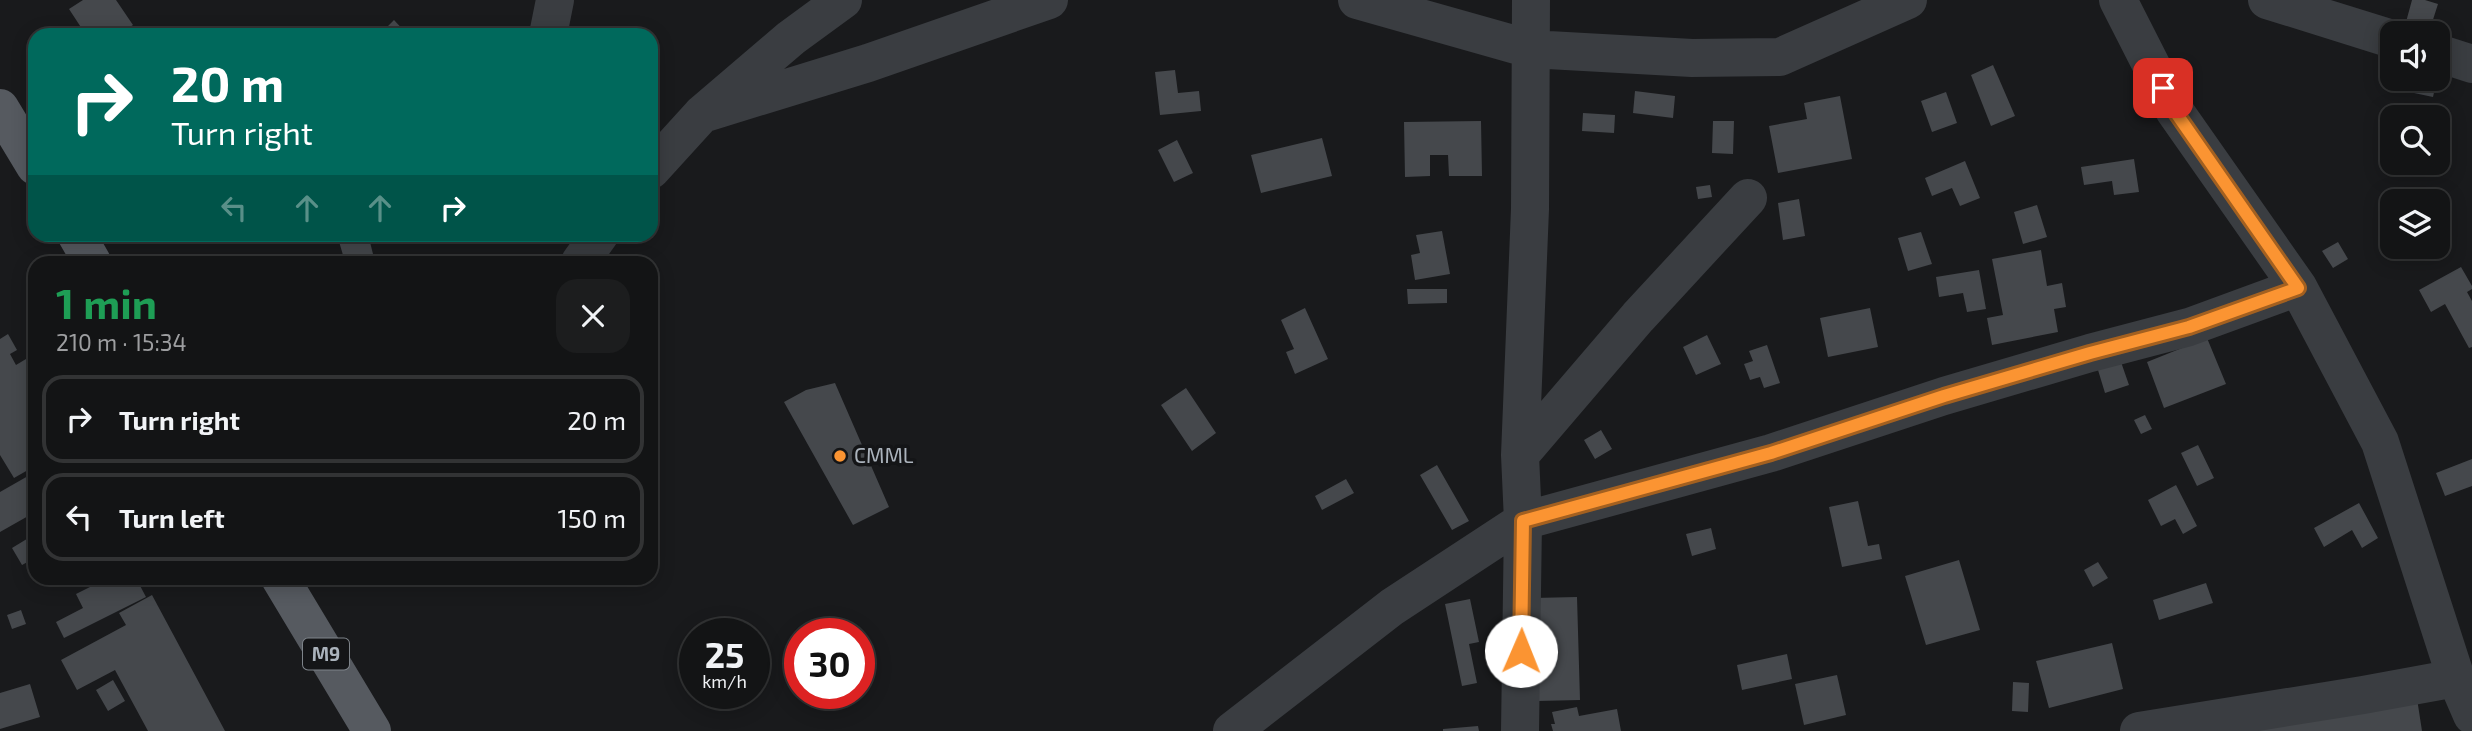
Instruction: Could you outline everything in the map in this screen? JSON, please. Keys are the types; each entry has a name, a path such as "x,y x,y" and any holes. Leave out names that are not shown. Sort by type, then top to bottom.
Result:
{"main road":[{"path":"0,107 28,154"},
{"name":"M9","path":"284,585 372,731"}],"street":[{"path":"549,28 555,0"},
{"path":"658,162 702,114 790,38 842,0"},
{"path":"702,114 867,63 1049,0"},
{"path":"1357,0 1530,49 1692,58 1780,57 1908,0"},
{"path":"1520,731 1523,521 1520,455 1530,209 1531,0"},
{"path":"2118,0 2174,110 2298,288 2380,442 2456,678 2472,715"},
{"path":"2267,0 2380,35"},
{"path":"2450,57 2472,64"},
{"path":"1520,455 1638,317 1748,198"},
{"path":"1232,731 1392,607 1523,521 1771,453 1944,396 2189,327 2298,288"},
{"path":"2139,731 2456,678"}],"building":[{"path":"83,0 116,0 133,25 128,28 81,28 69,9"},
{"path":"2412,0 2438,4 2433,21 2406,21"},
{"path":"394,20 401,28 386,28"},
{"path":"1993,65 2015,116 1991,126 1971,75"},
{"path":"1175,70 1178,93 1199,91 1201,111 1160,115 1155,72"},
{"path":"1635,91 1675,96 1673,118 1633,113"},
{"path":"2404,91 2434,91 2433,97"},
{"path":"1946,92 1957,123 1932,132 1921,101"},
{"path":"1840,96 1852,159 1778,173 1769,126 1807,119 1804,103"},
{"path":"1583,113 1615,115 1614,133 1582,131"},
{"path":"1481,121 1482,176 1449,176 1448,155 1430,155 1430,176 1405,177 1404,122"},
{"path":"1713,121 1734,121 1733,154 1712,153"},
{"path":"1322,138 1332,176 1261,193 1251,155"},
{"path":"1177,140 1193,173 1174,182 1158,150"},
{"path":"2134,159 2139,192 2114,195 2112,181 2084,185 2081,167"},
{"path":"1965,161 1980,198 1960,206 1952,188 1932,196 1925,178"},
{"path":"1710,185 1712,197 1698,199 1696,187"},
{"path":"1799,199 1805,236 1783,240 1778,203"},
{"path":"2037,205 2047,237 2023,244 2014,212"},
{"path":"1442,231 1450,274 1415,280 1411,255 1420,253 1416,235"},
{"path":"1921,232 1932,264 1908,271 1898,238"},
{"path":"339,242 370,242 374,256 343,256"},
{"path":"2338,242 2348,259 2333,268 2322,251"},
{"path":"2041,250 2047,286 2062,283 2066,307 2054,309 2058,332 1992,345 1987,318 2003,315 1992,259"},
{"path":"2461,267 2472,286 2467,292 2472,301 2472,347 2469,348 2445,304 2431,312 2419,290"},
{"path":"1979,270 1986,309 1967,312 1963,293 1939,297 1936,277"},
{"path":"1407,289 1447,289 1447,303 1408,304"},
{"path":"1305,308 1328,359 1295,374 1286,352 1294,349 1281,320"},
{"path":"1870,308 1878,347 1828,357 1820,318"},
{"path":"8,334 17,350 10,354 16,365 26,359 28,362 28,470 14,478 0,455 0,339"},
{"path":"1707,335 1721,364 1696,375 1683,347"},
{"path":"2207,338 2226,384 2164,408 2147,362"},
{"path":"1767,345 1780,383 1764,388 1760,377 1750,380 1744,364 1753,361 1749,351"},
{"path":"2121,362 2129,385 2105,393 2098,370"},
{"path":"835,383 889,507 853,525 784,402 806,390"},
{"path":"1186,388 1216,433 1192,451 1161,405"},
{"path":"2145,415 2152,429 2141,434 2134,420"},
{"path":"1601,430 1612,449 1595,459 1584,440"},
{"path":"2198,445 2214,478 2197,486 2181,453"},
{"path":"2472,459 2472,486 2445,496 2436,473"},
{"path":"1437,465 1469,521 1452,530 1420,475"},
{"path":"28,476 28,516 0,532 0,492"},
{"path":"1346,479 1354,493 1322,510 1315,496"},
{"path":"2176,485 2197,526 2183,534 2175,519 2161,526 2148,500"},
{"path":"1858,501 1868,546 1879,544 1882,559 1842,567 1829,507"},
{"path":"2359,503 2378,538 2362,548 2352,530 2324,547 2314,528"},
{"path":"1711,528 1716,549 1692,556 1686,534"},
{"path":"28,538 28,562 22,565 12,548"},
{"path":"1959,560 1980,630 1926,645 1905,576"},
{"path":"2098,562 2108,578 2093,587 2084,570"},
{"path":"2206,583 2213,603 2159,620 2153,600"},
{"path":"94,585 140,585 146,597 64,638 56,622 83,608 76,594"},
{"path":"152,595 225,731 148,731 115,670 77,690 61,660 126,625 119,613"},
{"path":"1577,597 1580,700 1537,701 1533,598"},
{"path":"1470,599 1479,642 1469,644 1477,683 1462,686 1445,604"},
{"path":"21,610 26,624 12,629 7,615"},
{"path":"2112,643 2123,689 2049,708 2036,661"},
{"path":"1787,654 1792,679 1742,690 1737,665"},
{"path":"1837,675 1846,715 1804,725 1795,684"},
{"path":"113,680 125,701 108,711 96,690"},
{"path":"2013,682 2029,683 2028,712 2012,711"},
{"path":"30,684 40,717 0,729 0,693"},
{"path":"2416,692 2422,731 2249,731"},
{"path":"1577,707 1579,716 1617,709 1621,731 1553,731 1551,724 1555,724 1552,712"},
{"path":"1478,726 1479,731 1443,731 1443,729"}],"place":[{"name":"CMML","path":"840,456"}],"route":[{"path":"1521,651 1523,521 1771,453 1944,396 2189,327 2298,288 2174,110 2163,88"}]}
